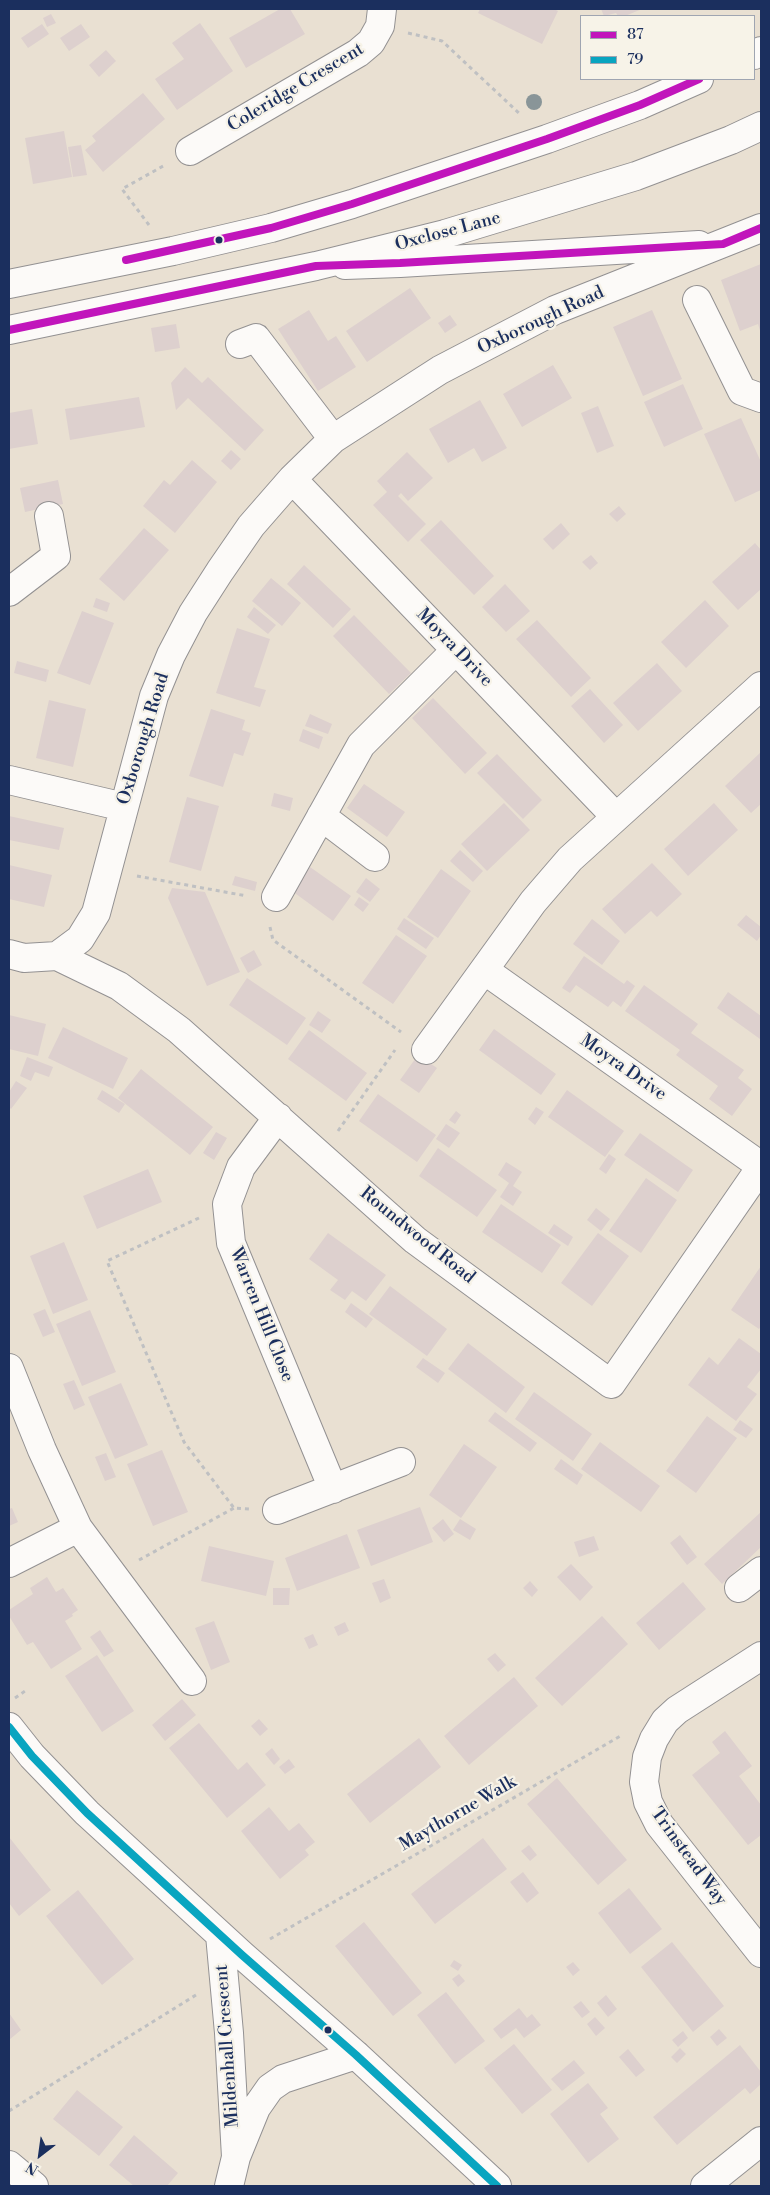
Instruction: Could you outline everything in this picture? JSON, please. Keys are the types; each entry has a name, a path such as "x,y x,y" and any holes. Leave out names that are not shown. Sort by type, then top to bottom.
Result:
{"street":[{"name":"Coleridge Crescent","path":"190,151 358,53 371,42 381,17"},
{"path":"9,284 173,251 271,228 343,207 547,139 640,104 697,80"},
{"name":"Oxclose Lane","path":"9,330 316,266 446,234 636,176 731,140 761,126"},
{"name":"Oxborough Road","path":"57,956 80,939 96,913 154,696 175,646 193,613 240,541 292,479 333,439 440,370 555,310 761,228"},
{"path":"316,266 400,264 723,244"},
{"path":"697,300 742,391 761,398"},
{"path":"240,344 256,338 333,439"},
{"name":"Moyra Drive","path":"292,479 616,817"},
{"path":"9,592 56,556 49,516"},
{"path":"267,906 361,745 456,650"},
{"path":"416,1043 484,970 539,894 570,859 761,686"},
{"path":"9,780 124,807"},
{"path":"321,816 375,857"},
{"name":"Roundwood Road","path":"9,954 24,958 57,956 119,986 164,1019 278,1117 415,1240 611,1384 761,1167"},
{"name":"Moyra Drive","path":"484,970 761,1167"},
{"name":"Warren Hill Close","path":"278,1117 241,1167 227,1204 231,1243 333,1489"},
{"path":"9,1368 42,1450 78,1528 192,1681"},
{"path":"277,1510 401,1462"},
{"path":"9,1563 78,1528"},
{"path":"739,1588 761,1571"},
{"name":"Trinstead Way","path":"761,1656 677,1710 665,1721 654,1739 647,1758 644,1782 648,1802 659,1824 761,1953"},
{"path":"9,1727 32,1756 87,1813 220,1935 356,2055 497,2186"},
{"name":"Mildenhall Crescent","path":"220,1935 230,2033 236,2157"},
{"name":"Mildenhall Crescent","path":"229,2186 236,2157 256,2108 270,2088 283,2079 356,2055"},
{"path":"705,2186 761,2141"},
{"path":"9,2165 34,2186"}],"path":[{"path":"381,17 442,41 547,139"},
{"path":"173,251 153,231 122,189 190,151"},
{"path":"107,870 267,906 273,940 416,1043 320,1155"},
{"path":"227,1204 107,1261 184,1442 234,1508"},
{"path":"113,1575 234,1508 277,1510"},
{"name":"Maythorne Walk","path":"300,1922 629,1731"},
{"path":"9,2111 224,1978"}],"building":[{"path":"280,9 290,9 305,34 246,68 229,38"},
{"path":"480,9 554,9 558,11 542,44 478,13"},
{"path":"601,9 642,9 627,15 617,15 616,13 604,15"},
{"path":"51,14 56,23 47,27 43,18"},
{"path":"200,23 233,71 177,110 155,79 184,59 172,43"},
{"path":"42,24 49,34 28,48 21,38"},
{"path":"81,24 90,37 69,51 60,38"},
{"path":"106,50 116,61 99,77 89,65"},
{"path":"143,93 165,119 103,172 85,150 96,141 92,136"},
{"path":"64,131 72,177 33,184 25,138"},
{"path":"81,145 87,175 73,177 68,147"},
{"path":"761,264 761,334 758,324 740,331 721,280"},
{"path":"410,288 431,318 367,362 346,331"},
{"path":"309,310 328,341 336,336 356,367 318,391 278,329"},
{"path":"652,310 682,379 643,396 613,327"},
{"path":"450,315 457,325 445,333 438,323"},
{"path":"176,324 180,348 155,352 151,328"},
{"path":"553,365 572,398 522,427 503,394"},
{"path":"185,367 202,383 208,377 264,430 245,451 188,398 176,410 171,383"},
{"path":"683,384 703,429 664,447 644,402"},
{"path":"139,397 145,427 70,440 65,409"},
{"path":"480,400 507,448 482,462 474,448 448,463 429,429"},
{"path":"598,406 614,446 597,453 581,413"},
{"path":"32,409 38,444 9,449 9,413"},
{"path":"741,418 761,462 761,490 735,502 704,434"},
{"path":"231,450 241,459 231,470 221,461"},
{"path":"407,452 433,478 408,501 401,493 398,496 426,524 408,542 373,505 387,492 377,481"},
{"path":"192,460 217,482 175,533 143,506 164,480 170,485"},
{"path":"58,480 63,504 25,512 20,488"},
{"path":"619,506 626,514 617,522 609,514"},
{"path":"441,520 494,576 474,595 420,540"},
{"path":"561,523 570,534 553,550 543,539"},
{"path":"144,528 169,550 124,601 99,579"},
{"path":"755,543 761,550 761,589 738,610 712,582"},
{"path":"591,555 598,563 590,570 582,562"},
{"path":"304,565 351,609 333,628 287,584"},
{"path":"271,578 301,603 282,626 252,601"},
{"path":"505,584 530,611 506,632 482,607"},
{"path":"96,598 110,603 107,612 93,607"},
{"path":"705,600 729,626 686,668 661,642"},
{"path":"254,607 276,625 268,634 247,617"},
{"path":"82,611 114,623 90,685 57,673"},
{"path":"354,615 411,673 389,694 333,636"},
{"path":"537,620 591,678 571,697 516,639"},
{"path":"237,628 270,639 254,687 266,690 260,707 216,693"},
{"path":"17,661 49,670 46,682 14,673"},
{"path":"657,663 682,691 638,731 613,703"},
{"path":"590,689 623,725 604,743 571,706"},
{"path":"433,698 487,753 465,774 412,718"},
{"path":"49,700 86,709 73,767 36,758"},
{"path":"211,709 245,720 242,730 251,733 243,756 234,753 223,787 189,776"},
{"path":"310,714 332,724 328,734 305,726"},
{"path":"303,729 323,737 319,749 299,741"},
{"path":"761,752 761,804 751,813 725,786"},
{"path":"497,754 542,800 523,819 477,773"},
{"path":"364,784 405,812 387,837 347,808"},
{"path":"274,793 293,798 290,811 271,806"},
{"path":"187,797 219,806 201,871 169,862"},
{"path":"504,803 530,830 487,871 461,844"},
{"path":"714,803 738,830 688,876 664,849"},
{"path":"9,816 64,828 59,850 9,840"},
{"path":"460,850 483,871 473,882 450,861"},
{"path":"652,863 682,894 657,917 651,911 625,934 602,909"},
{"path":"9,865 52,875 44,907 9,899"},
{"path":"310,867 351,896 333,921 292,891"},
{"path":"441,869 471,891 438,938 407,917"},
{"path":"235,876 257,882 255,891 232,885"},
{"path":"366,878 380,889 370,902 356,892"},
{"path":"172,888 205,892 240,972 207,986 168,898"},
{"path":"359,897 369,904 363,912 354,905"},
{"path":"746,915 761,927 761,935 757,941 737,925"},
{"path":"404,918 434,938 426,949 397,929"},
{"path":"592,919 620,941 602,965 573,944"},
{"path":"396,935 427,956 393,1004 362,983"},
{"path":"254,950 262,965 248,973 240,958"},
{"path":"584,956 624,984 627,980 635,986 621,1007 613,1001 608,1007 576,985 570,993 562,988"},
{"path":"247,978 306,1018 287,1045 229,1005"},
{"path":"644,985 698,1024 691,1033 744,1070 738,1078 752,1089 732,1116 709,1099 718,1086 676,1055 680,1050 625,1011"},
{"path":"728,992 761,1016 760,1039 717,1008"},
{"path":"318,1011 331,1020 322,1033 309,1025"},
{"path":"9,1015 46,1024 38,1056 9,1049"},
{"path":"63,1027 128,1058 113,1089 48,1058"},
{"path":"494,1029 556,1074 541,1095 479,1050"},
{"path":"309,1030 367,1073 346,1101 288,1059"},
{"path":"418,1055 437,1068 419,1093 400,1080"},
{"path":"27,1057 53,1067 49,1077 35,1072 31,1081 20,1076"},
{"path":"141,1069 213,1127 190,1155 118,1098"},
{"path":"16,1081 27,1088 11,1109 9,1107 9,1092"},
{"path":"102,1090 125,1104 119,1113 97,1099"},
{"path":"567,1090 624,1131 605,1157 548,1117"},
{"path":"378,1094 436,1135 417,1162 359,1121"},
{"path":"536,1107 544,1112 535,1125 528,1119"},
{"path":"456,1111 461,1115 455,1124 449,1120"},
{"path":"446,1124 460,1133 449,1148 436,1139"},
{"path":"216,1132 227,1138 214,1160 203,1153"},
{"path":"640,1133 693,1170 678,1192 624,1155"},
{"path":"438,1148 497,1190 477,1217 419,1176"},
{"path":"609,1154 616,1159 606,1174 599,1169"},
{"path":"506,1162 522,1172 513,1186 522,1192 513,1206 500,1197 509,1183 498,1175"},
{"path":"148,1169 162,1202 97,1229 83,1196"},
{"path":"646,1178 677,1200 641,1253 609,1231"},
{"path":"501,1204 561,1245 542,1273 482,1232"},
{"path":"596,1208 610,1219 601,1231 587,1220"},
{"path":"554,1224 573,1237 568,1246 548,1233"},
{"path":"328,1233 386,1275 366,1301 352,1291 345,1300 330,1290 338,1280 309,1259"},
{"path":"598,1233 629,1256 592,1306 561,1283"},
{"path":"64,1242 88,1300 53,1314 30,1256"},
{"path":"761,1266 761,1326 759,1329 731,1310"},
{"path":"390,1286 447,1329 427,1356 369,1314"},
{"path":"351,1303 373,1319 366,1328 345,1312"},
{"path":"45,1309 55,1332 43,1337 33,1314"},
{"path":"90,1310 116,1372 82,1386 56,1324"},
{"path":"739,1338 761,1354 761,1369 747,1387 757,1394 736,1421 688,1385 709,1357 718,1365"},
{"path":"468,1343 525,1387 506,1413 448,1369"},
{"path":"423,1358 445,1373 438,1383 416,1367"},
{"path":"74,1380 85,1405 74,1410 63,1384"},
{"path":"121,1383 148,1445 115,1459 88,1397"},
{"path":"534,1392 592,1434 573,1461 515,1419"},
{"path":"495,1412 537,1443 530,1452 488,1421"},
{"path":"707,1416 737,1438 696,1493 666,1471"},
{"path":"740,1420 753,1429 746,1438 733,1430"},
{"path":"600,1442 660,1486 641,1512 581,1469"},
{"path":"464,1444 497,1467 461,1518 429,1495"},
{"path":"162,1450 188,1512 153,1526 127,1464"},
{"path":"106,1453 116,1477 105,1481 95,1457"},
{"path":"561,1459 583,1475 577,1485 554,1469"},
{"path":"420,1507 433,1542 371,1566 357,1530"},
{"path":"12,1508 18,1522 9,1526 9,1509"},
{"path":"761,1512 761,1547 722,1584 704,1564"},
{"path":"443,1519 454,1534 444,1542 432,1528"},
{"path":"460,1519 476,1529 470,1540 453,1530"},
{"path":"347,1534 360,1568 297,1591 285,1558"},
{"path":"680,1535 697,1557 687,1565 670,1543"},
{"path":"594,1536 599,1550 579,1557 574,1542"},
{"path":"209,1546 274,1561 266,1596 201,1581"},
{"path":"571,1564 593,1587 580,1601 557,1577"},
{"path":"47,1577 56,1592 63,1588 78,1610 65,1621 82,1649 51,1669 33,1642 27,1645 9,1616 9,1610 33,1594 30,1588"},
{"path":"384,1579 391,1598 380,1603 372,1583"},
{"path":"530,1581 538,1590 532,1597 523,1588"},
{"path":"683,1582 706,1609 659,1650 636,1623"},
{"path":"273,1588 290,1588 289,1605 273,1605"},
{"path":"602,1616 628,1644 562,1706 535,1678"},
{"path":"214,1621 230,1662 211,1670 195,1628"},
{"path":"345,1622 349,1631 338,1636 334,1627"},
{"path":"100,1630 114,1651 104,1657 90,1637"},
{"path":"313,1634 318,1645 309,1649 304,1638"},
{"path":"495,1653 506,1665 498,1672 487,1659"},
{"path":"97,1655 134,1711 102,1732 65,1676"},
{"path":"514,1677 538,1706 469,1765 444,1736"},
{"path":"182,1699 196,1715 165,1741 152,1725"},
{"path":"259,1719 268,1729 260,1736 251,1726"},
{"path":"199,1723 238,1770 247,1762 266,1785 227,1818 169,1748"},
{"path":"725,1731 752,1766 739,1776 761,1805 761,1835 748,1845 692,1775 720,1753 712,1742"},
{"path":"419,1738 441,1767 370,1823 347,1794"},
{"path":"272,1748 280,1759 274,1765 265,1754"},
{"path":"289,1759 295,1767 285,1774 279,1767"},
{"path":"557,1778 627,1860 598,1885 527,1804"},
{"path":"269,1807 289,1831 299,1823 315,1842 305,1850 309,1855 280,1879 241,1831"},
{"path":"9,1837 51,1890 19,1916 9,1903"},
{"path":"483,1838 507,1869 435,1924 411,1894"},
{"path":"529,1845 537,1855 530,1861 521,1851"},
{"path":"523,1872 539,1893 527,1903 510,1882"},
{"path":"629,1888 662,1929 630,1954 598,1913"},
{"path":"78,1890 134,1959 102,1985 46,1916"},
{"path":"364,1922 422,1993 393,2016 335,1946"},
{"path":"672,1942 724,2006 693,2032 641,1967"},
{"path":"454,1960 462,1965 458,1971 450,1966"},
{"path":"573,1962 580,1970 573,1976 566,1967"},
{"path":"459,1974 465,1981 458,1987 452,1979"},
{"path":"446,1992 485,2041 455,2064 417,2015"},
{"path":"606,1995 617,2009 608,2017 597,2003"},
{"path":"581,2001 590,2012 582,2018 573,2007"},
{"path":"519,2008 527,2018 532,2014 541,2025 524,2038 516,2028 501,2039 493,2029"},
{"path":"9,2013 21,2030 9,2040"},
{"path":"595,2017 605,2028 596,2036 587,2024"},
{"path":"719,2029 727,2038 717,2046 710,2037"},
{"path":"683,2031 688,2038 678,2047 672,2040"},
{"path":"514,2044 552,2090 522,2114 484,2068"},
{"path":"740,2045 761,2072 761,2084 750,2094 745,2088 677,2145 653,2117"},
{"path":"680,2048 686,2054 677,2063 671,2057"},
{"path":"628,2049 645,2070 636,2077 619,2057"},
{"path":"574,2060 585,2073 562,2091 551,2079"},
{"path":"588,2083 608,2108 600,2114 619,2139 588,2163 550,2114"},
{"path":"77,2090 123,2127 99,2156 53,2119"},
{"path":"134,2135 178,2173 167,2186 134,2186 109,2165"}],"transit line":[{"name":"87","path":"126,260 271,228 352,204 547,139 640,105 697,80"},
{"name":"87","path":"9,330 316,266 400,263 723,244 761,228"},
{"name":"79","path":"9,1727 32,1756 87,1813 242,1955 356,2055 497,2186"}]}
